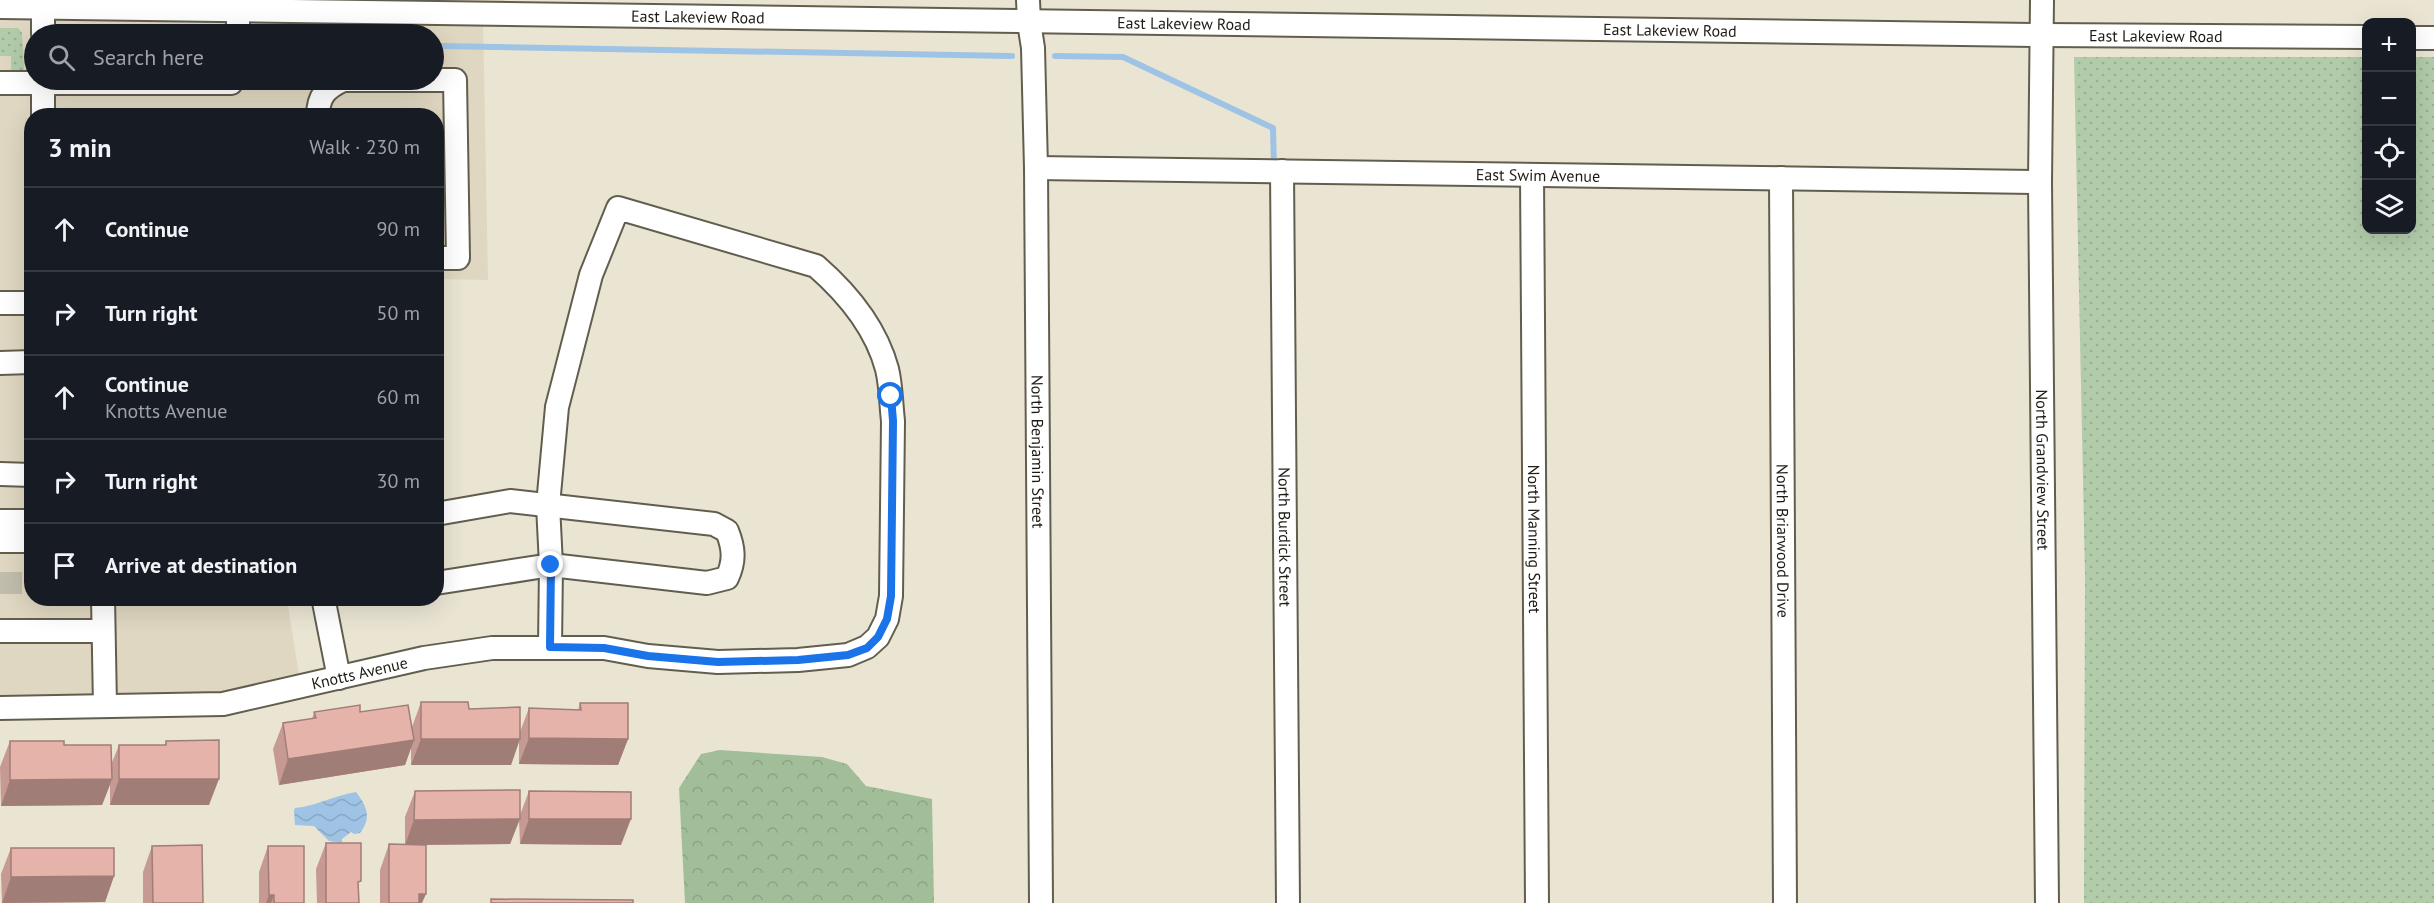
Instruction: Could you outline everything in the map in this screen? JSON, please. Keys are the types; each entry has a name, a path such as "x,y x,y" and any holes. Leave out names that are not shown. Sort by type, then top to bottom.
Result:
{"street":[{"name":"North Grandview Street","path":"2042,0 2040,182 2047,903"},
{"name":"East Lakeview Road","path":"0,7 216,5 238,11 396,7 421,24 542,8 785,9 1028,11 2042,35 2362,38"},
{"path":"43,8 43,24"},
{"path":"238,11 238,24"},
{"name":"North Benjamin Street","path":"1028,11 1033,48 1036,168 1041,903"},
{"path":"2416,38 2434,38"},
{"path":"444,80 455,80 458,258 444,258"},
{"path":"0,83 24,82"},
{"path":"43,90 43,108"},
{"path":"318,108 318,103 326,90"},
{"name":"East Swim Avenue","path":"1036,168 2040,182"},
{"name":"North Burdick Street","path":"1282,171 1288,903"},
{"name":"North Manning Street","path":"1532,175 1537,903"},
{"name":"North Briarwood Drive","path":"1781,178 1785,903"},
{"name":"Knotts Avenue","path":"0,708 223,704 424,658 492,648 604,648 648,656 718,662 798,660 848,655 867,648 878,637 887,619 891,596 893,421 887,369 854,305 839,286 816,266 618,208 591,275 557,407 548,504"},
{"path":"0,303 24,303"},
{"path":"0,363 24,362"},
{"path":"0,474 24,475"},
{"path":"444,513 510,501 714,524 727,531 734,555 732,568 727,578 707,583 551,565 444,582"},
{"path":"548,504 551,565 550,647"},
{"path":"0,521 24,521"},
{"path":"0,541 24,541"},
{"path":"102,606 105,706"},
{"path":"331,606 339,678"},
{"path":"0,631 103,631"}],"shaded area":[{"path":"292,0 504,0 504,13"},
{"path":"0,15 483,17 488,280 444,279 444,108 24,108 24,606 288,606 300,682 222,701 0,705"}],"green space":[{"path":"0,28 18,28 22,33 24,71 11,71 11,56 0,56"},
{"path":"2074,57 2362,57 2362,234 2416,234 2416,57 2434,57 2434,903 2084,903 2085,575"},
{"path":"720,750 822,757 847,764 866,786 932,799 934,903 685,903 679,788 701,754"}],"water":[{"path":"356,792 367,812 366,822 360,833 351,832 342,839 342,843 329,841 314,826 295,825 295,808"}],"building":[{"path":"421,702 468,702 469,709 520,707 520,739 421,739"},
{"path":"580,703 628,703 628,739 529,738 529,708 581,710"},
{"path":"360,705 360,712 408,705 414,740 288,759 283,723 316,718 314,712"},
{"path":"219,740 219,779 119,779 119,745 166,745 166,741"},
{"path":"10,741 64,741 64,745 111,745 112,779 10,780"},
{"path":"520,790 520,819 414,820 415,791"},
{"path":"529,791 631,792 631,819 529,819"},
{"path":"326,843 361,843 359,903 326,903"},
{"path":"389,844 426,845 426,894 419,894 419,903 389,903"},
{"path":"202,845 203,903 153,903 152,846"},
{"path":"268,846 304,846 304,903 274,903 274,895 269,895"},
{"path":"11,848 114,848 114,876 11,877"},
{"path":"491,899 633,900 633,903 491,903"}],"waterway":[{"path":"444,46 1012,56"},
{"path":"1055,56 1123,57 1273,128 1274,168"}],"tunnel":[{"path":"0,583 24,583"}],"route":[{"path":"551,565 550,647 604,648 648,656 718,662 822,658 848,655 867,648 878,637 887,619 891,596 893,421 891,396"}]}
